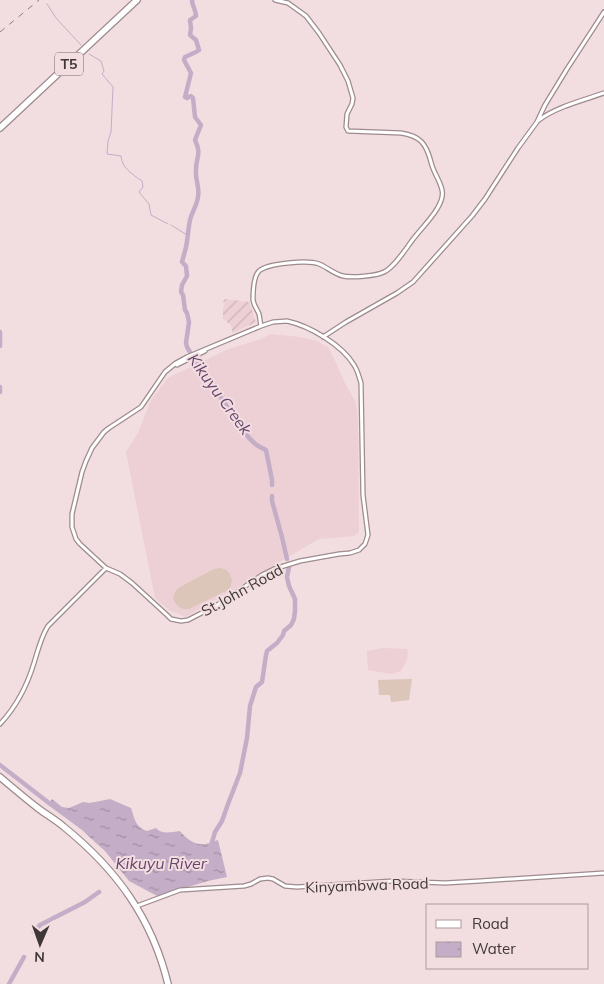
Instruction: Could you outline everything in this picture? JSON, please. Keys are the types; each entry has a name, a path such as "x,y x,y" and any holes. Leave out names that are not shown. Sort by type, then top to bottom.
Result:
{"highway":[{"name":"T5","path":"0,128 137,0"},
{"path":"0,777 38,808 64,826 93,853 120,883 137,906 158,952 168,984"}],"street":[{"path":"261,326 253,301 255,281 260,270 293,262 316,263 345,276 366,276 384,272 394,265 418,232 432,217 441,202 443,193 432,169 427,150 419,139 400,133 348,131 346,127 346,114 353,98 348,81 340,65 306,16 288,3 275,0"},
{"path":"323,337 414,282 472,216 522,141 537,122 554,91 604,12"},
{"path":"537,122 557,111 604,92"},
{"name":"St.John Road","path":"287,321 299,324 323,337 342,350 347,356 355,367 361,383 362,495 368,535 364,546 350,553 308,559 274,569 188,620 171,619 132,583 120,574 106,568 76,539 72,527 72,514 82,472 92,448 104,432 141,406 164,372 187,358 273,322 287,321"},
{"path":"0,724 25,688 48,626 106,568"},
{"name":"Kinyambwa Road","path":"137,906 180,890 244,886 260,879 271,878 285,886 291,887 393,881 470,882 604,873"}],"shaded area":[{"path":"225,299 249,302 256,322 233,333 233,335 231,325 223,319 225,303 223,302"},
{"path":"271,334 317,341 329,348 356,403 358,422 359,532 354,536 319,539 186,617 169,610 155,598 126,452 138,433 151,400 168,378 226,350"},
{"path":"219,568 225,569 230,574 232,580 228,590 189,609 181,608 177,605 173,598 178,588"},
{"path":"383,648 408,649 407,660 401,671 391,674 368,670 367,651"},
{"path":"412,679 409,700 391,702 390,695 379,695 378,680"}],"water":[{"name":"Kikuyu River","path":"52,799 62,807 69,808 83,802 90,803 110,799 131,808 138,825 147,831 156,828 164,832 180,831 185,837 199,844 218,840 227,877 157,896 129,881 105,851 82,830 48,805"}],"waterway":[{"name":"Kikuyu Creek","path":"192,0 196,16 190,20 190,35 196,40 199,50 185,57 184,60 191,73 185,97 191,96 193,98 195,117 201,125 195,140 198,153 196,165 198,197 190,220 187,244 182,262 186,266 187,276 182,285 181,292 189,322 186,343 194,359 245,433 256,444 266,450 272,485"},
{"path":"47,4 56,18 81,45"},
{"path":"89,54 101,61 104,71 102,74 113,87 111,132 107,154 121,156 125,167 142,181 143,187 139,192 149,204 151,215 168,224"},
{"path":"171,225 187,235"},
{"path":"0,332 0,346"},
{"path":"0,387 0,392"},
{"name":"Kikuyu Creek","path":"272,496 287,559"},
{"name":"Kikuyu Creek","path":"212,842 240,773 247,738 250,706 256,687 262,682 267,651 277,643 294,619 295,599 287,577 289,567"},
{"path":"0,765 49,803"},
{"name":"Kikuyu River","path":"34,932 40,925 85,902 99,892"},
{"name":"Kikuyu River","path":"9,984 24,957"}],"railway":[{"path":"0,32 39,0"}]}
